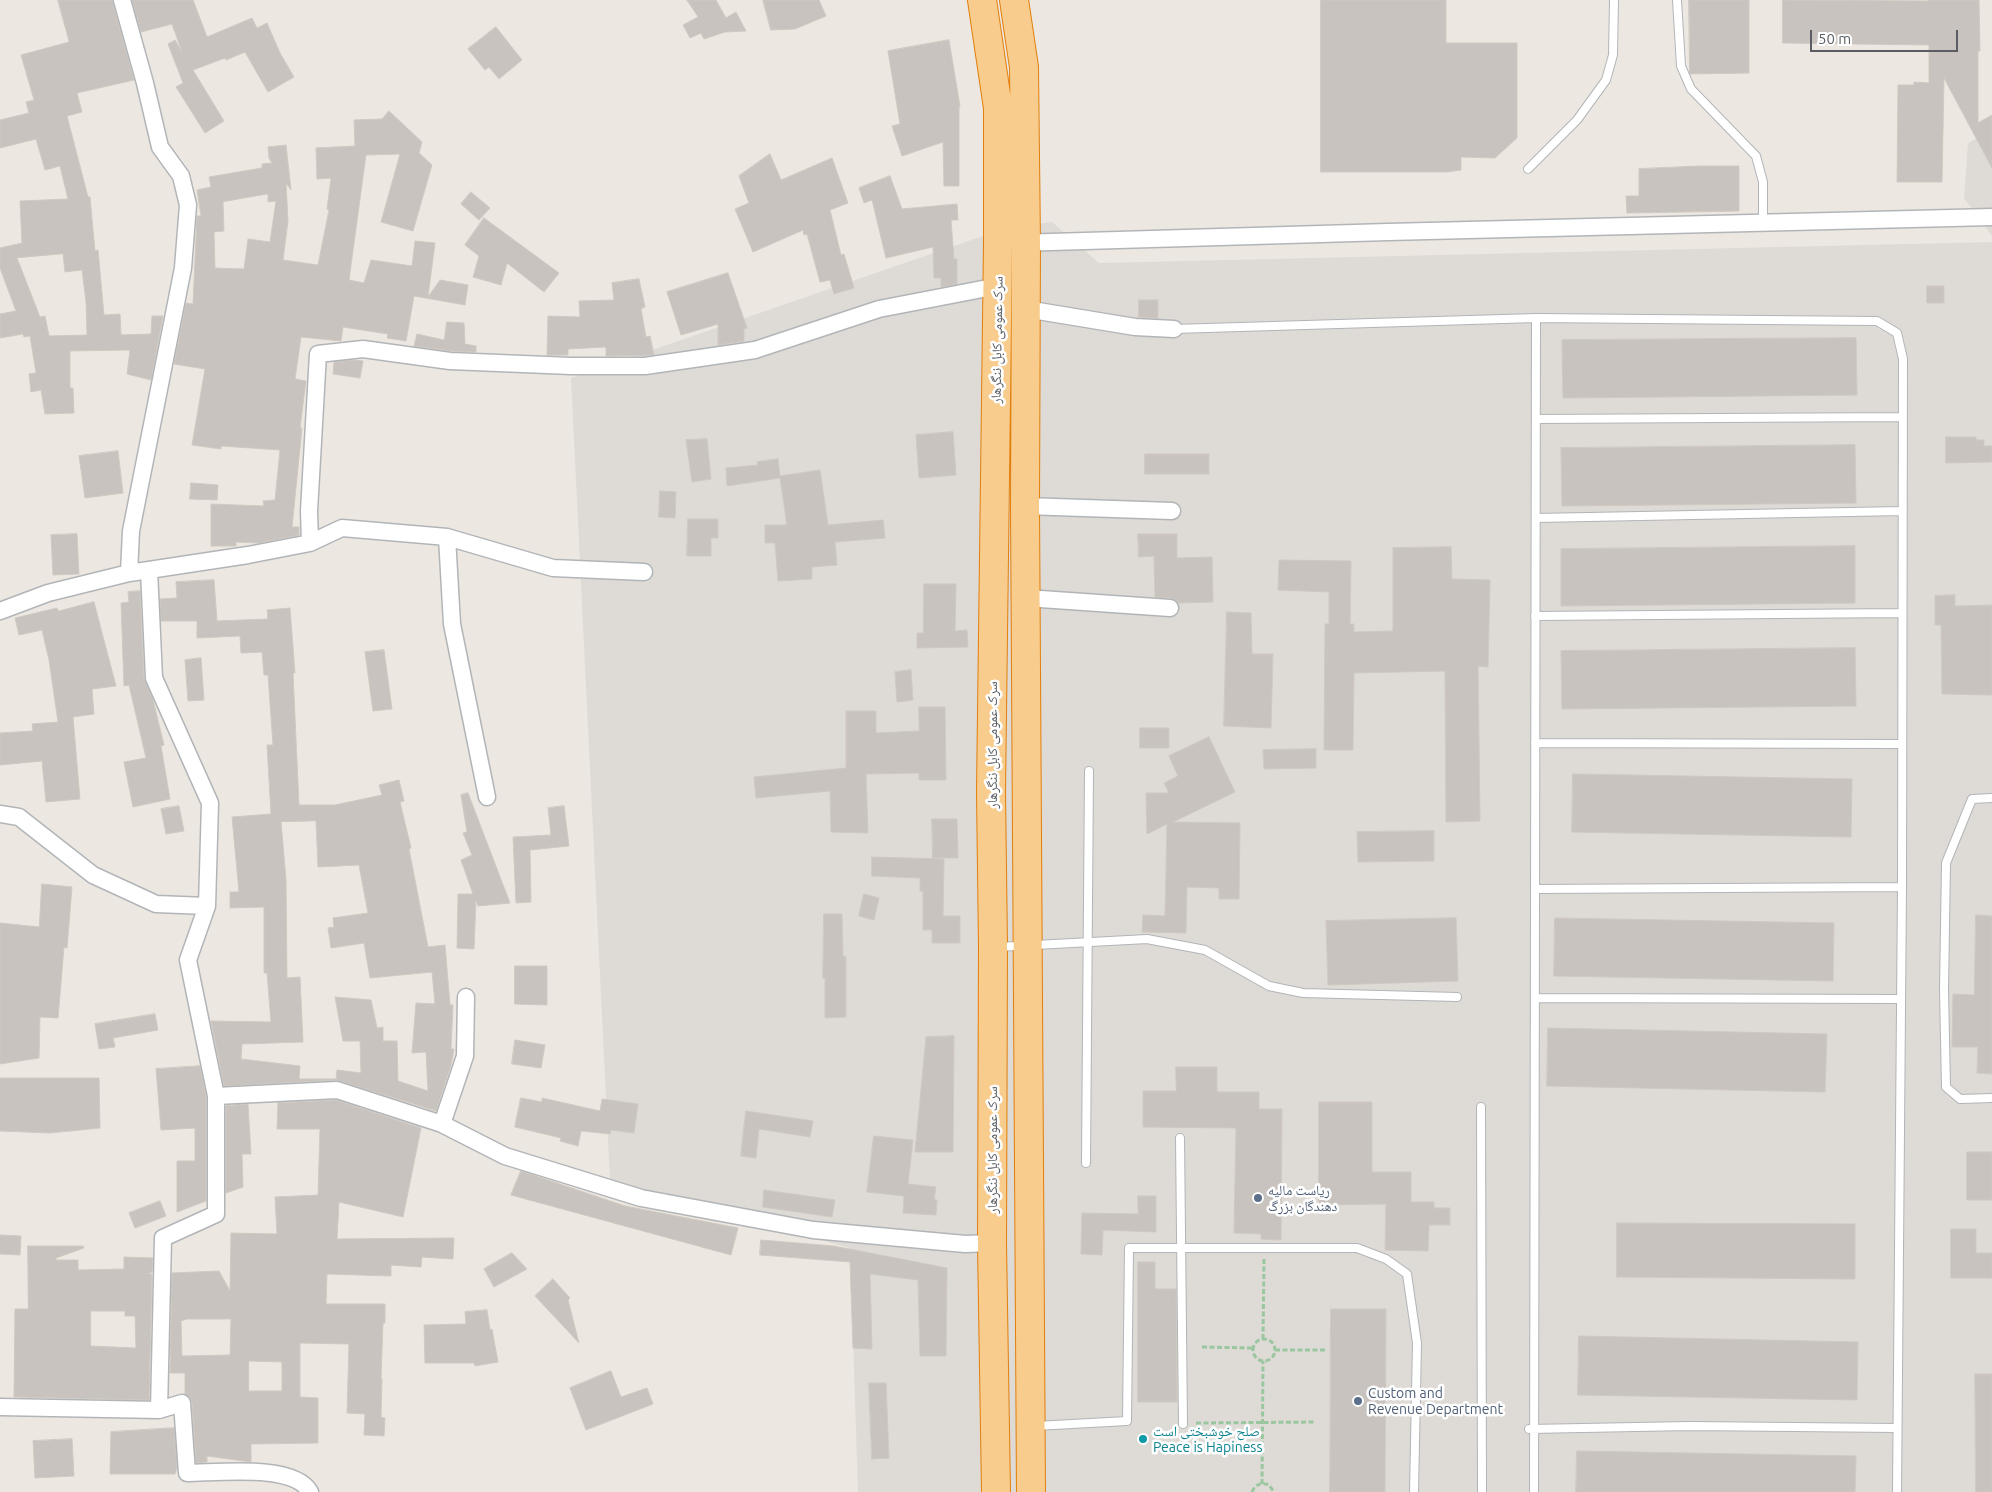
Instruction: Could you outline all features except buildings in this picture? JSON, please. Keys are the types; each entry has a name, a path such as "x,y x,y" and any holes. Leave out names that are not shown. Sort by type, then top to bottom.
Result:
{"highway":[{"name":"سرک عمومی کابل ننگرهار","path":"982,0 998,108 998,286 991,792 993,947 992,1243 996,1492"},
{"name":"سرک عمومی کابل ننگرهار","path":"1014,0 1024,67 1031,1492"}],"street":[{"path":"122,0 160,147 181,176 188,205 183,268 131,531 129,573"},
{"path":"998,242 1026,243 1992,217"},
{"path":"310,543 309,511 318,354 363,349 450,361 570,366 645,366 755,350 879,309 998,286"},
{"path":"1026,309 1135,327 1174,329"},
{"path":"1025,506 1172,511"},
{"path":"0,611 48,593 129,573 248,555 310,543 342,528 447,537 553,568 644,572"},
{"path":"447,537 452,624 487,797"},
{"path":"149,570 154,678 210,803 207,906 188,960 216,1096 216,1214 162,1238 159,1410"},
{"path":"1026,598 1170,608"},
{"path":"0,814 19,817 94,874 156,904 207,906"},
{"path":"442,1124 465,1056 466,997"},
{"path":"216,1096 337,1090 442,1124 505,1156 641,1198 813,1230 965,1244 992,1243"},
{"path":"0,1407 159,1410 182,1403 187,1474 252,1472 285,1475 300,1481 310,1492"}],"lane":[{"path":"1528,169 1577,120 1606,80 1613,55 1614,0"},
{"path":"1677,0 1681,66 1691,90 1756,156 1763,182 1763,222"},
{"path":"1174,329 1536,318 1877,321 1897,333 1903,359 1902,887 1897,1492"},
{"path":"1534,1492 1532,1429 1536,318"},
{"path":"1536,419 1903,417"},
{"path":"1536,518 1902,511"},
{"path":"1535,616 1902,613"},
{"path":"1535,743 1901,744"},
{"path":"1086,1163 1089,771"},
{"path":"1992,798 1972,799 1946,863 1944,990 1946,1088 1960,1099 1992,1098"},
{"path":"1535,889 1902,887"},
{"path":"993,947 1147,939 1205,950 1269,986 1303,993 1457,997"},
{"path":"1535,998 1900,999"},
{"path":"1481,1108 1482,1492"},
{"path":"1180,1138 1183,1424"},
{"path":"1031,1426 1126,1420 1129,1248 1357,1248 1386,1259 1407,1274 1417,1343 1414,1492"},
{"path":"1532,1429 1690,1426 1897,1428"}],"path":[{"path":"1263,1339 1264,1248"},
{"path":"1263,1339 1273,1343 1275,1350 1272,1357 1263,1361 1254,1355 1253,1348 1256,1342 1263,1339"},
{"path":"1202,1346 1253,1348"},
{"path":"1275,1350 1327,1350"},
{"path":"1262,1484 1263,1361"},
{"path":"1183,1424 1316,1422"},
{"path":"1252,1492 1255,1486 1262,1484 1269,1485 1274,1492"}],"shaded area":[{"path":"1992,130 1992,236 1964,198 1968,143"},
{"path":"1052,222 1099,263 1992,242 1992,1492 858,1492 850,1248 610,1181 571,378 1006,228"}],"place":[{"name":"ریاست مالیه دهندگان بزرگ","path":"1258,1198"},
{"name":"Custom and Revenue Department","path":"1358,1401"},
{"name":"صلح خوشبختی است Peace is Hapiness","path":"1143,1439"}]}
